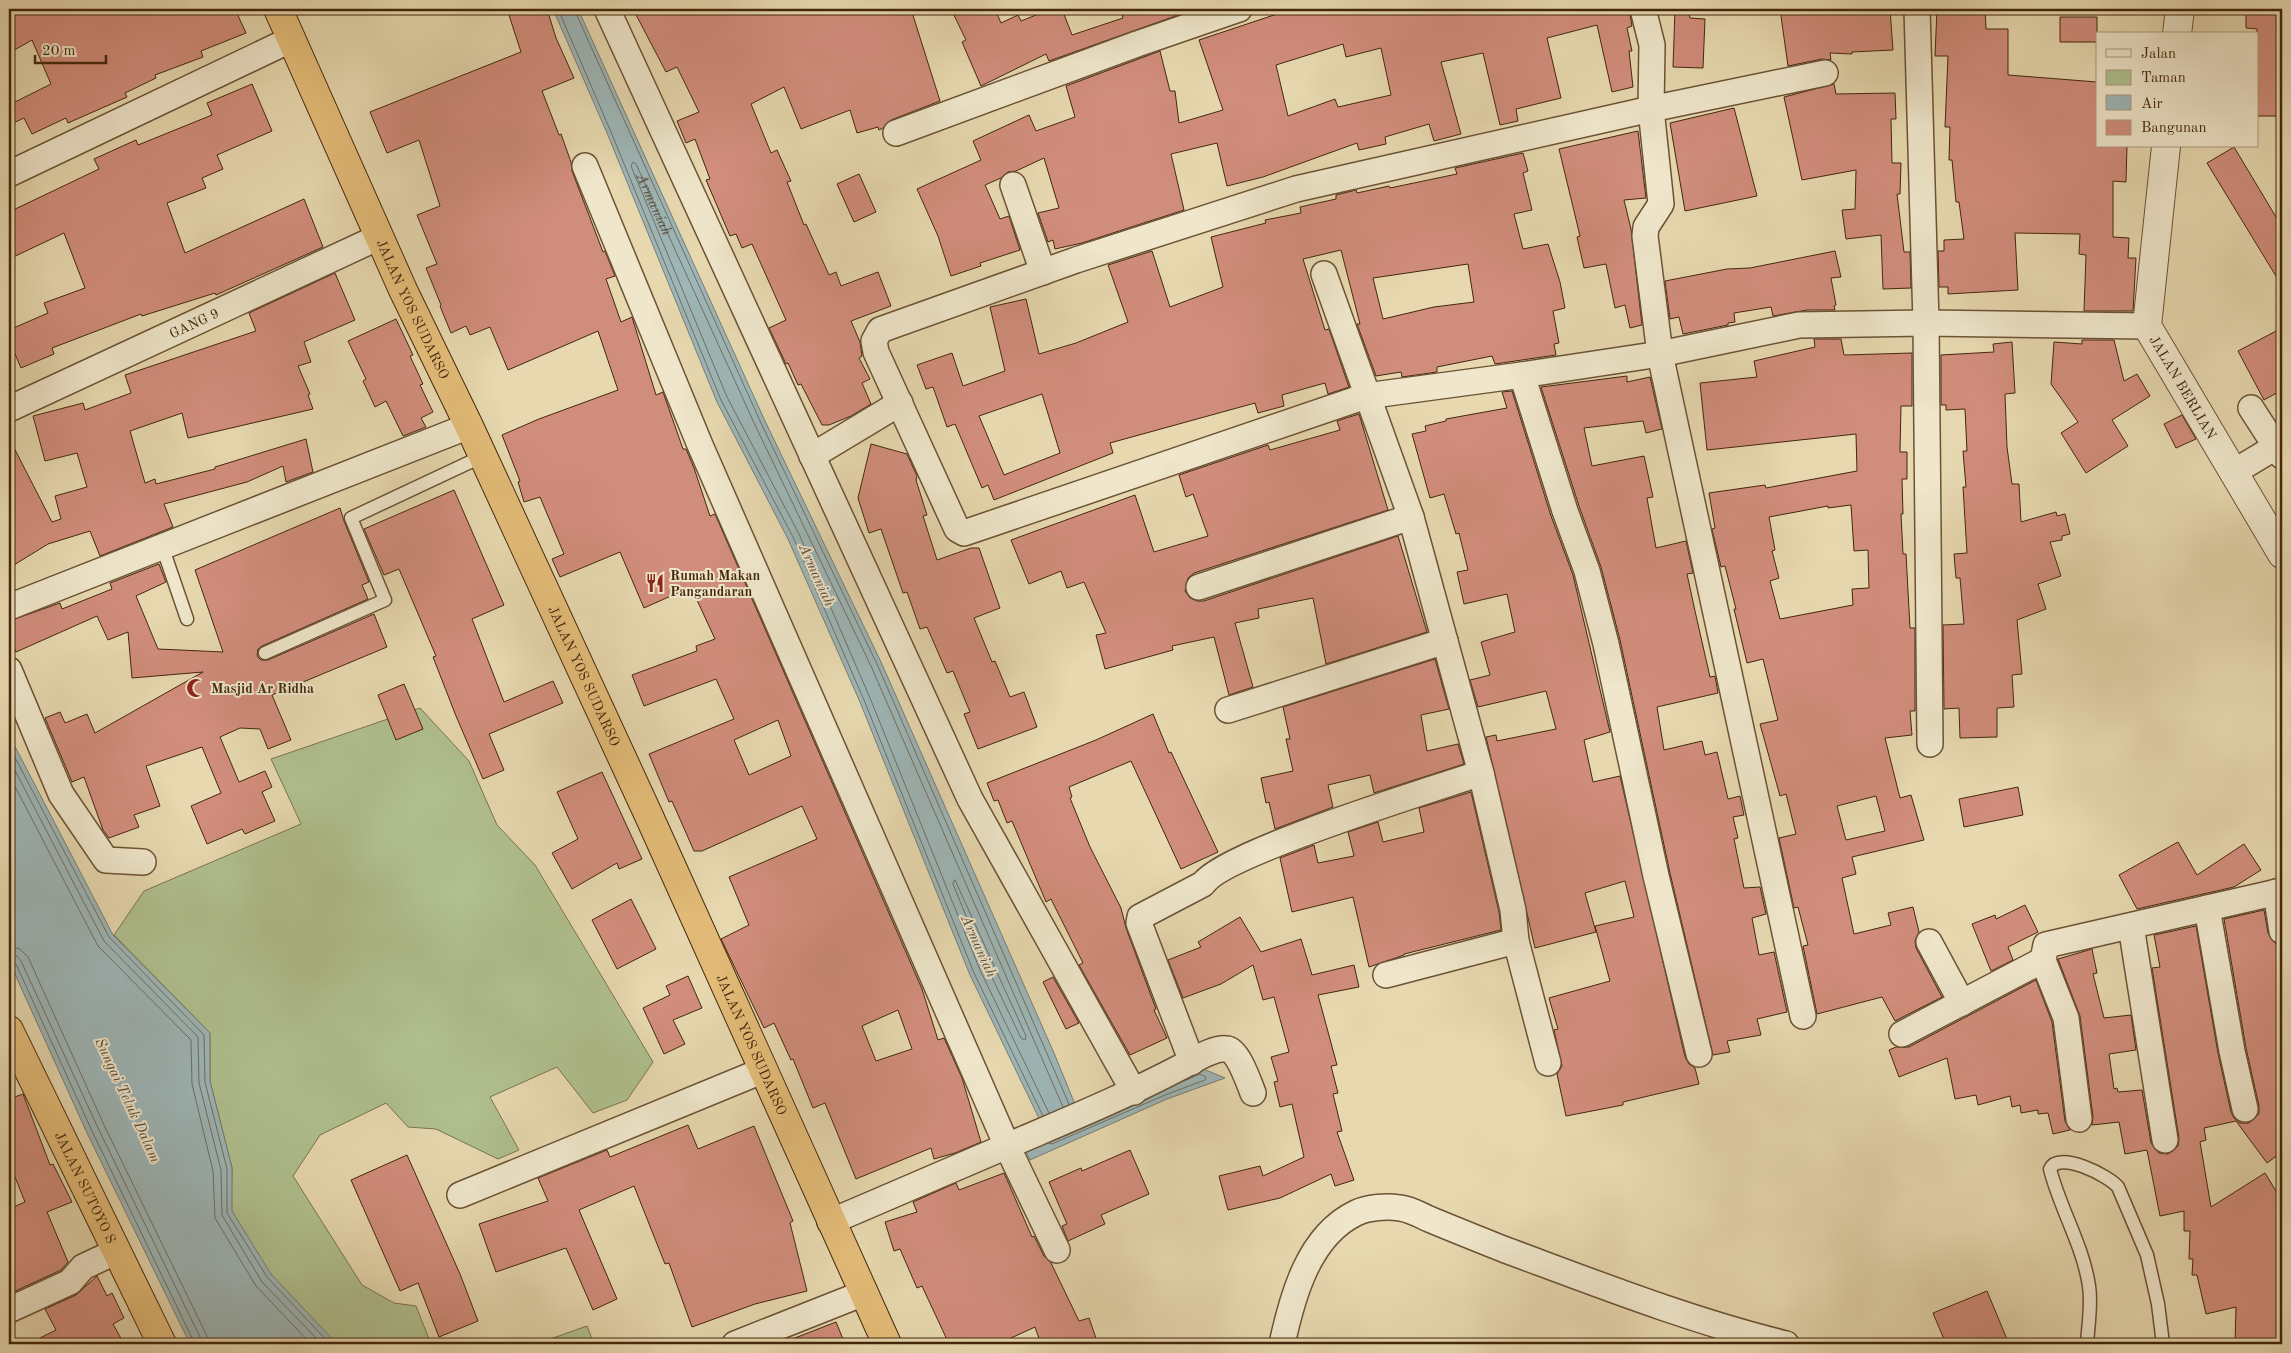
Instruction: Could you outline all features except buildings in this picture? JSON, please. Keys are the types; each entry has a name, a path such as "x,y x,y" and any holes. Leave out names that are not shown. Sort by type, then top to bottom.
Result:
{"highway":[{"name":"JALAN YOS SUDARSO","path":"278,9 379,237 483,456 764,1070 830,1222 886,1344"},
{"name":"JALAN SUTOYO S","path":"9,1030 162,1344"}],"street":[{"path":"607,9 970,799 1134,1092"},
{"path":"896,133 1137,44 1239,9"},
{"path":"1643,9 1652,45 1651,109 1661,204 1649,221 1645,236 1660,354 1803,1016"},
{"path":"1917,9 1926,323 1930,744"},
{"path":"2177,32 2180,9"},
{"path":"9,174 292,38"},
{"path":"1825,73 1651,109 1296,189 1043,272 880,330 874,341 876,352 958,528 964,533 1366,396 1660,354 1799,325 1926,323 2147,326"},
{"name":"JALAN BERLIAN","path":"2166,148 2147,326 2282,554"},
{"path":"585,166 700,445 1007,1146 1057,1250"},
{"path":"1013,185 1043,272"},
{"name":"GANG 9","path":"9,409 379,237"},
{"path":"1324,274 1366,396 1411,517 1481,773 1513,910 1516,941 1548,1063"},
{"path":"1522,375 1565,511 1587,570 1606,644 1656,876 1700,1054"},
{"path":"812,456 900,403"},
{"path":"2234,472 2280,449 2252,408"},
{"path":"9,607 469,426"},
{"path":"1199,587 1411,517"},
{"path":"1228,710 1445,641"},
{"path":"9,670 62,794 106,860 143,862"},
{"path":"1192,1062 1139,923 1140,917 1203,884 1208,877 1236,860 1323,827 1481,773"},
{"path":"2079,1119 2066,1018 2043,960 2046,945 2279,892 2282,932"},
{"path":"2207,908 2232,1051 2245,1109"},
{"path":"2131,926 2165,1140"},
{"path":"1386,975 1516,941"},
{"path":"1929,942 1962,1003"},
{"path":"1902,1034 2043,960"},
{"path":"830,1222 1081,1113 1134,1092 1222,1049 1231,1050 1235,1054 1253,1093"},
{"path":"460,1195 764,1070"},
{"path":"1282,1344 1290,1307 1307,1267 1322,1242 1341,1223 1356,1212 1378,1207 1401,1208 1501,1248 1739,1333 1786,1344"},
{"path":"9,1310 70,1282 83,1266 117,1252"},
{"path":"735,1344 864,1293"}],"lane":[{"path":"265,653 385,600 351,518 483,456"},
{"path":"162,546 187,620"},
{"path":"2087,1344 2090,1288 2080,1248 2053,1184 2050,1169 2055,1164 2066,1162 2111,1179 2118,1187 2146,1255 2158,1304 2163,1344"}],"green space":[{"path":"420,708 469,761 497,825 535,865 653,1062 627,1100 593,1113 557,1067 490,1097 519,1150 498,1159 436,1129 408,1127 386,1103 320,1135 293,1176 362,1285 394,1303 416,1306 431,1344 304,1344 230,1258 232,1168 210,1081 210,1033 114,935 144,891 301,824 271,759"},
{"path":"587,1326 594,1344 536,1344"}],"water":[{"name":"Armaniah","path":"553,9 578,9 765,421 881,662 1054,1053 1081,1119 1201,1068 1225,1078 1167,1099 1030,1160 1023,1146 1047,1135 970,975 860,702 788,539 717,402 607,133"},
{"name":"Sungai Teluk Dalam","path":"9,735 113,935 210,1033 210,1081 232,1168 232,1211 271,1274 337,1344 190,1344 87,1133 9,961"}],"place":[{"name":"Rumah Makan Pangandaran","path":"655,583"},
{"name":"Masjid Ar Ridha","path":"196,688"}]}
